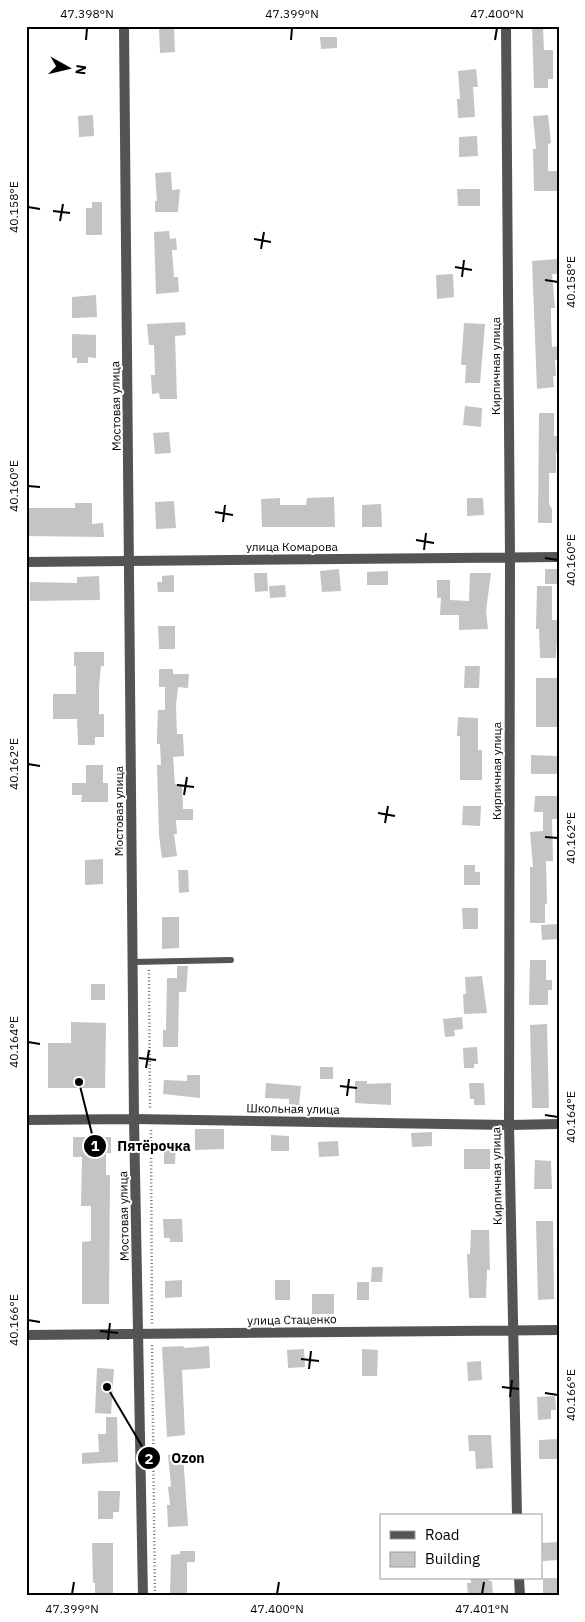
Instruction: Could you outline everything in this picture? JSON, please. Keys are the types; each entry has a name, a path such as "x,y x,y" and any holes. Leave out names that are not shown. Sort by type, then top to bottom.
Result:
{"street":[{"name":"Мостовая улица","path":"124,26 134,1119 143,1596"},
{"name":"Кирпичная улица","path":"506,26 510,558 509,1125 517,1514"},
{"name":"улица Комарова","path":"26,562 559,557"},
{"name":"Школьная улица","path":"26,1120 134,1119 509,1125 559,1124"},
{"name":"улица Стаценко","path":"26,1335 559,1330"},
{"path":"519,1580 520,1596"}],"lane":[{"path":"133,962 231,960"}],"path":[{"path":"149,961 155,1596"}],"building":[{"path":"532,26 543,26 544,50 553,50 553,79 548,79 548,88 534,88"},
{"path":"174,27 175,52 160,53 159,28"},
{"path":"320,37 337,37 337,48 321,49"},
{"path":"476,69 478,87 473,87 475,117 458,118 457,99 460,99 458,71"},
{"path":"93,115 94,136 79,137 78,116"},
{"path":"548,115 551,143 548,144 548,171 559,171 559,191 534,191 533,149 536,149 533,116"},
{"path":"477,136 478,156 459,157 459,137"},
{"path":"171,172 172,190 180,189 178,212 155,212 155,201 157,201 155,173"},
{"path":"457,189 480,189 480,206 458,206"},
{"path":"92,202 102,202 102,235 86,235 86,208 92,208"},
{"path":"169,231 170,239 176,238 177,250 172,250 174,277 178,277 179,292 156,294 154,232"},
{"path":"557,259 558,274 552,274 555,308 551,308 551,320 552,347 559,346 559,360 555,360 556,376 553,376 554,387 537,389 532,261"},
{"path":"453,274 454,297 437,299 436,275"},
{"path":"96,295 97,317 72,318 72,297"},
{"path":"185,322 186,335 175,336 177,399 160,399 159,393 152,394 151,375 155,375 154,345 149,345 147,324"},
{"path":"464,323 485,324 480,383 465,383 466,365 461,365"},
{"path":"72,334 96,335 96,358 88,357 88,363 77,363 77,358 72,358"},
{"path":"465,406 482,408 481,427 463,425"},
{"path":"539,413 554,413 554,436 559,436 559,449 556,453 556,473 549,473 549,504 552,509 552,523 538,523"},
{"path":"169,432 171,453 155,454 153,433"},
{"path":"334,497 335,527 262,527 261,499 280,498 280,505 306,505 307,498"},
{"path":"467,498 483,498 484,515 467,516"},
{"path":"174,501 176,528 156,529 155,502"},
{"path":"75,503 92,503 92,524 103,523 104,537 26,536 26,508 75,508"},
{"path":"381,504 382,527 362,527 362,505"},
{"path":"339,569 341,591 322,592 320,571"},
{"path":"545,569 558,569 558,584 545,584"},
{"path":"388,571 388,585 367,585 367,572"},
{"path":"254,573 267,573 268,591 255,592"},
{"path":"470,573 491,573 486,611 488,629 459,630 459,615 440,615 441,598 437,598 437,580 450,580 450,600 469,601"},
{"path":"174,575 174,592 158,592 157,582 162,582 162,576"},
{"path":"99,576 100,600 30,601 30,582 77,583 77,577"},
{"path":"285,585 286,597 270,598 269,586"},
{"path":"537,586 552,586 552,620 558,620 556,658 540,658 539,629 536,629"},
{"path":"158,626 175,626 175,649 159,649"},
{"path":"74,652 104,652 104,666 101,666 99,687 99,714 104,714 104,737 95,737 95,745 78,745 77,719 53,719 53,694 76,694"},
{"path":"465,666 480,666 479,688 464,688"},
{"path":"159,669 173,669 173,674 189,674 188,688 178,687 176,705 177,734 183,734 184,756 173,757 175,784 182,784 183,809 193,809 193,820 176,820 177,834 174,834 177,856 162,858 159,835 157,765 161,765 160,744 157,744 157,735 158,710 165,710 165,687 159,687"},
{"path":"536,678 557,678 559,727 536,727"},
{"path":"458,717 478,718 478,750 482,750 482,780 460,780 460,736 457,736"},
{"path":"531,755 558,756 558,774 531,774"},
{"path":"86,765 103,765 103,783 108,783 108,802 81,802 82,795 72,795 72,783 86,783"},
{"path":"535,796 558,796 557,819 552,819 553,861 546,861 547,904 545,904 545,923 530,923 530,867 533,867 530,832 543,831 543,812 534,812"},
{"path":"463,806 481,806 480,826 462,825"},
{"path":"103,859 103,884 85,885 85,860"},
{"path":"464,865 475,865 475,872 480,872 480,885 464,885"},
{"path":"178,870 188,870 189,892 179,893"},
{"path":"462,908 478,908 478,929 463,929"},
{"path":"162,917 179,917 179,948 162,949"},
{"path":"558,924 558,939 542,940 541,925"},
{"path":"530,960 546,960 546,980 552,980 552,990 548,990 548,1005 529,1005"},
{"path":"177,966 188,966 186,992 179,992 178,1047 163,1047 163,1030 166,1030 167,978 177,978"},
{"path":"482,976 487,1013 464,1014 463,994 466,994 465,977"},
{"path":"91,984 105,984 105,1000 91,1000"},
{"path":"462,1017 463,1029 454,1030 455,1036 445,1037 443,1019"},
{"path":"71,1022 106,1023 105,1088 48,1088 48,1043 71,1043"},
{"path":"547,1024 549,1108 532,1108 530,1025"},
{"path":"477,1047 478,1064 474,1064 474,1068 464,1068 463,1048"},
{"path":"320,1067 333,1067 333,1079 320,1079"},
{"path":"187,1075 200,1075 200,1098 163,1094 164,1080 187,1081"},
{"path":"355,1081 367,1081 367,1084 391,1083 391,1105 355,1103"},
{"path":"266,1083 301,1086 299,1105 289,1104 289,1099 265,1098"},
{"path":"469,1083 484,1083 485,1105 474,1105 474,1099 470,1099"},
{"path":"195,1129 224,1129 224,1149 195,1150"},
{"path":"432,1132 432,1146 412,1147 411,1133"},
{"path":"271,1135 289,1136 289,1151 271,1151"},
{"path":"73,1137 111,1137 111,1153 106,1153 106,1175 110,1175 109,1304 82,1304 82,1242 91,1241 91,1206 81,1206 82,1157 73,1157"},
{"path":"338,1141 339,1156 319,1157 318,1142"},
{"path":"164,1143 176,1143 175,1164 164,1164"},
{"path":"464,1149 490,1149 490,1169 464,1169"},
{"path":"535,1160 551,1161 552,1189 534,1189"},
{"path":"163,1219 182,1219 183,1242 170,1242 170,1238 164,1238"},
{"path":"536,1221 553,1221 554,1299 538,1300"},
{"path":"471,1230 489,1230 490,1270 487,1270 486,1298 469,1298 467,1254 470,1254"},
{"path":"372,1267 383,1267 382,1282 371,1282"},
{"path":"182,1280 182,1297 165,1298 165,1281"},
{"path":"275,1280 290,1280 290,1300 275,1300"},
{"path":"357,1282 369,1282 369,1300 357,1300"},
{"path":"312,1294 334,1294 334,1314 312,1314"},
{"path":"183,1346 184,1348 209,1346 210,1368 182,1370 185,1435 167,1437 162,1347"},
{"path":"304,1349 305,1367 288,1368 287,1350"},
{"path":"362,1349 378,1350 377,1376 362,1376"},
{"path":"481,1361 482,1380 468,1381 467,1362"},
{"path":"97,1368 114,1369 111,1414 95,1413"},
{"path":"555,1396 556,1410 551,1410 551,1419 538,1420 537,1397"},
{"path":"106,1417 117,1417 118,1462 82,1464 82,1453 99,1452 98,1434 106,1434"},
{"path":"468,1435 491,1435 493,1468 476,1469 475,1451 469,1451"},
{"path":"559,1439 559,1459 539,1459 539,1440"},
{"path":"183,1454 188,1526 168,1527 167,1505 170,1505 168,1487 171,1486 168,1455"},
{"path":"98,1491 120,1491 119,1512 113,1512 113,1519 98,1519"},
{"path":"559,1542 559,1560 543,1561 542,1543"},
{"path":"92,1543 113,1543 113,1596 95,1596"},
{"path":"180,1551 195,1551 195,1562 187,1562 187,1596 170,1596 171,1555 180,1554"},
{"path":"543,1578 559,1578 559,1593 543,1593"},
{"path":"471,1580 492,1581 493,1596 468,1596 467,1583 471,1583"}],"place":[{"name":"Пятёрочка","path":"79,1082"},
{"name":"Ozon","path":"107,1387"}]}
